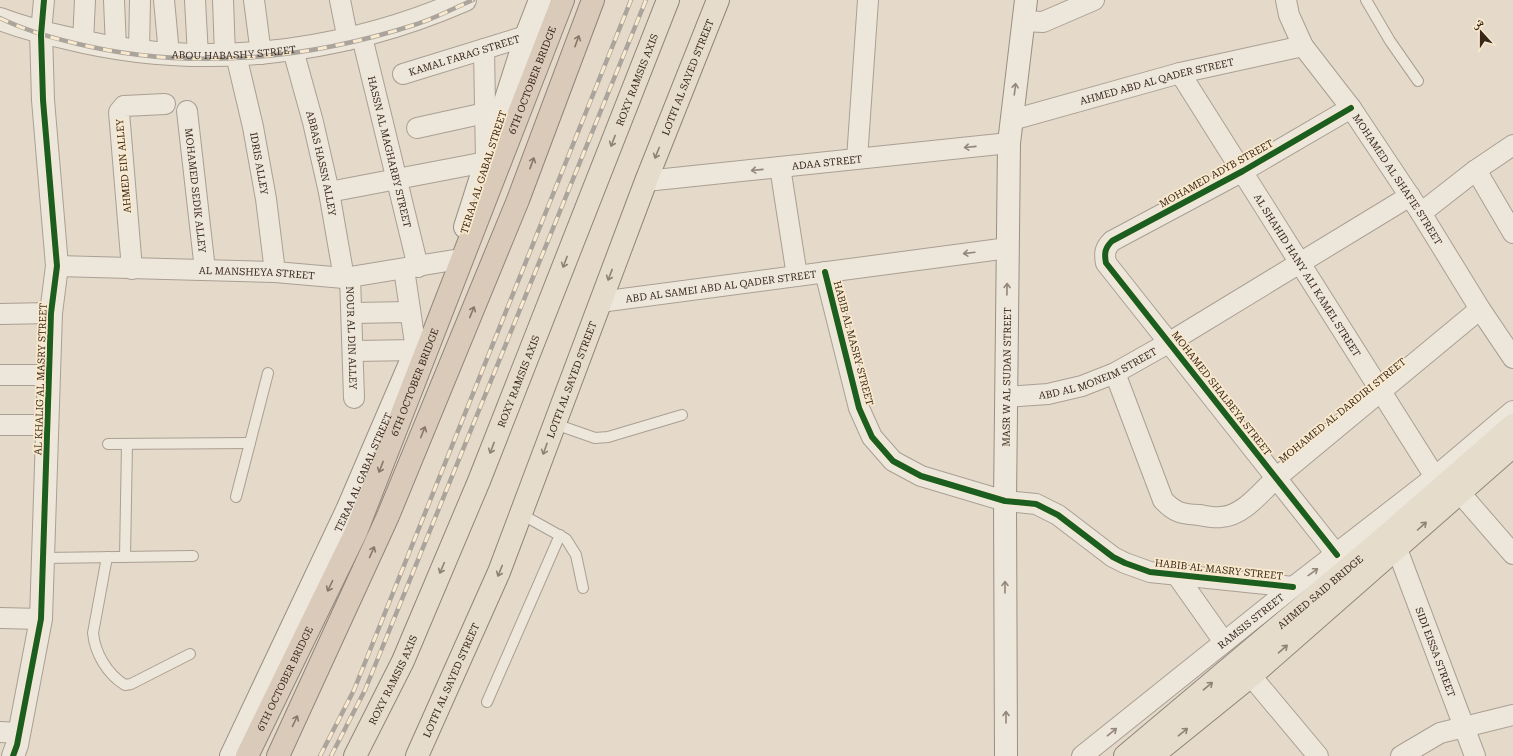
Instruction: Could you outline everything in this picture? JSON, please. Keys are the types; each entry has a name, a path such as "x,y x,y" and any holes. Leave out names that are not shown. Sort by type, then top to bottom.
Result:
{"highway":[{"name":"6TH OCTOBER BRIDGE","path":"247,756 356,532 563,0"},
{"path":"278,756 332,642 391,509 518,200 593,0"}],"main road":[{"name":"ABOU HABASHY STREET","path":"0,19 41,32 83,42 139,52 198,56 261,54 355,39 429,16 465,0"},
{"name":"TERAA AL GABAL STREET","path":"231,756 347,510 454,260 526,36 540,0"},
{"name":"ROXY RAMSIS AXIS","path":"355,756 403,661 479,481 668,0"},
{"name":"LOTFI AL SAYED STREET","path":"417,756 499,572 600,302 718,0"},
{"name":"MASR W AL SUDAN STREET","path":"1006,756 1005,501 1009,143 1026,0"},
{"name":"AL KHALIG AL MASRY STREET","path":"13,756 10,733 41,619 51,312 58,266 43,100 41,32"},
{"name":"AHMED SAID BRIDGE","path":"1125,756 1372,548 1513,425"},
{"path":"1152,756 1251,676 1513,446"}],"street":[{"name":"AL KHALIG AL MASRY STREET","path":"41,32 44,0"},
{"path":"83,42 86,0"},
{"path":"114,0 116,48"},
{"path":"139,52 140,0"},
{"path":"164,0 168,54"},
{"path":"195,0 198,56"},
{"name":"IDRIS ALLEY","path":"223,0 231,55 254,134 266,199 275,272"},
{"path":"254,0 261,54"},
{"name":"HASSN AL MAGHARBY STREET","path":"340,0 355,39 397,179 411,268 410,312 416,350"},
{"path":"857,159 868,0"},
{"path":"1023,22 1043,22 1094,0"},
{"name":"MOHAMED AL SHAFIE STREET","path":"1286,0 1289,15 1303,46 1351,108 1410,196 1480,309 1513,358"},
{"name":"KAMAL FARAG STREET","path":"403,74 526,36"},
{"name":"AHMED ABD AL QADER STREET","path":"1012,120 1180,72 1303,46"},
{"path":"329,192 486,162 484,49"},
{"name":"ABBAS HASSN ALLEY","path":"293,50 313,122 347,278"},
{"name":"AL SHAHID HANY ALI KAMEL STREET","path":"1180,72 1435,477"},
{"name":"AHMED EIN ALLEY","path":"132,269 119,112 124,106 165,104"},
{"name":"MOHAMED ADYB STREET","path":"1106,263 1104,255 1106,247 1112,241 1243,171 1351,108"},
{"name":"MOHAMED SEDIK ALLEY","path":"187,111 205,270"},
{"path":"417,128 485,113"},
{"name":"ADAA STREET","path":"646,182 1009,143"},
{"path":"1421,213 1476,170 1513,144"},
{"path":"780,167 797,276"},
{"path":"1476,170 1513,233"},
{"name":"ABD AL MONEIM STREET","path":"1006,397 1048,394 1082,386 1115,373 1170,342 1410,196"},
{"name":"ABD AL SAMEI ABD AL QADER STREET","path":"600,302 1008,248"},
{"name":"AL MANSHEYA STREET","path":"58,266 275,272 347,278 454,260"},
{"name":"MOHAMED SHALBEYA STREET","path":"1106,263 1337,555"},
{"name":"HABIB AL MASRY STREET","path":"825,272 859,408 872,437 893,461 921,476 1005,501 1036,504 1058,515 1102,549 1125,563 1150,572 1293,587"},
{"name":"NOUR AL DIN ALLEY","path":"347,278 353,313 354,398"},
{"name":"MOHAMED AL DARDIRI STREET","path":"1115,373 1158,488 1164,500 1172,510 1185,514 1222,517 1236,512 1249,504 1276,478 1480,309"},
{"path":"0,314 51,312"},
{"path":"353,313 410,312"},
{"path":"354,351 416,350"},
{"path":"0,375 50,375"},
{"name":"RAMSIS STREET","path":"1082,756 1293,587 1337,555 1435,477 1513,411"},
{"path":"0,425 48,425"},
{"path":"1460,492 1513,554"},
{"name":"SIDI EISSA STREET","path":"1396,549 1475,756"},
{"path":"1176,574 1224,642"},
{"path":"0,618 41,619"},
{"path":"1251,676 1318,756"},
{"path":"1401,756 1440,734 1513,715"}],"lane":[{"path":"1366,0 1390,41 1418,81"},
{"path":"236,497 268,373"},
{"path":"555,424 594,438 608,437 682,415"},
{"path":"108,444 250,443"},
{"path":"125,557 127,444"},
{"path":"521,514 566,539 572,547 583,588"},
{"path":"487,702 560,535"},
{"path":"44,558 193,556"},
{"path":"107,557 93,633 94,641 110,675 125,685 131,684 190,654"}],"railway":[{"path":"0,18 27,30 46,36 117,52 159,57 202,59 246,58 331,47 373,37 421,23 473,0"},
{"path":"320,756 354,690 631,0"},
{"path":"331,756 365,690 646,0"}],"cycle path":[{"path":"13,756 17,745 41,619 51,313 57,266 43,100 41,35 44,0"},
{"path":"1337,555 1106,263 1105,253 1106,248 1112,241 1243,171 1351,108"},
{"path":"825,272 859,408 872,437 893,461 921,476 1005,501 1036,504 1058,515 1113,557 1150,572 1293,587"}]}
